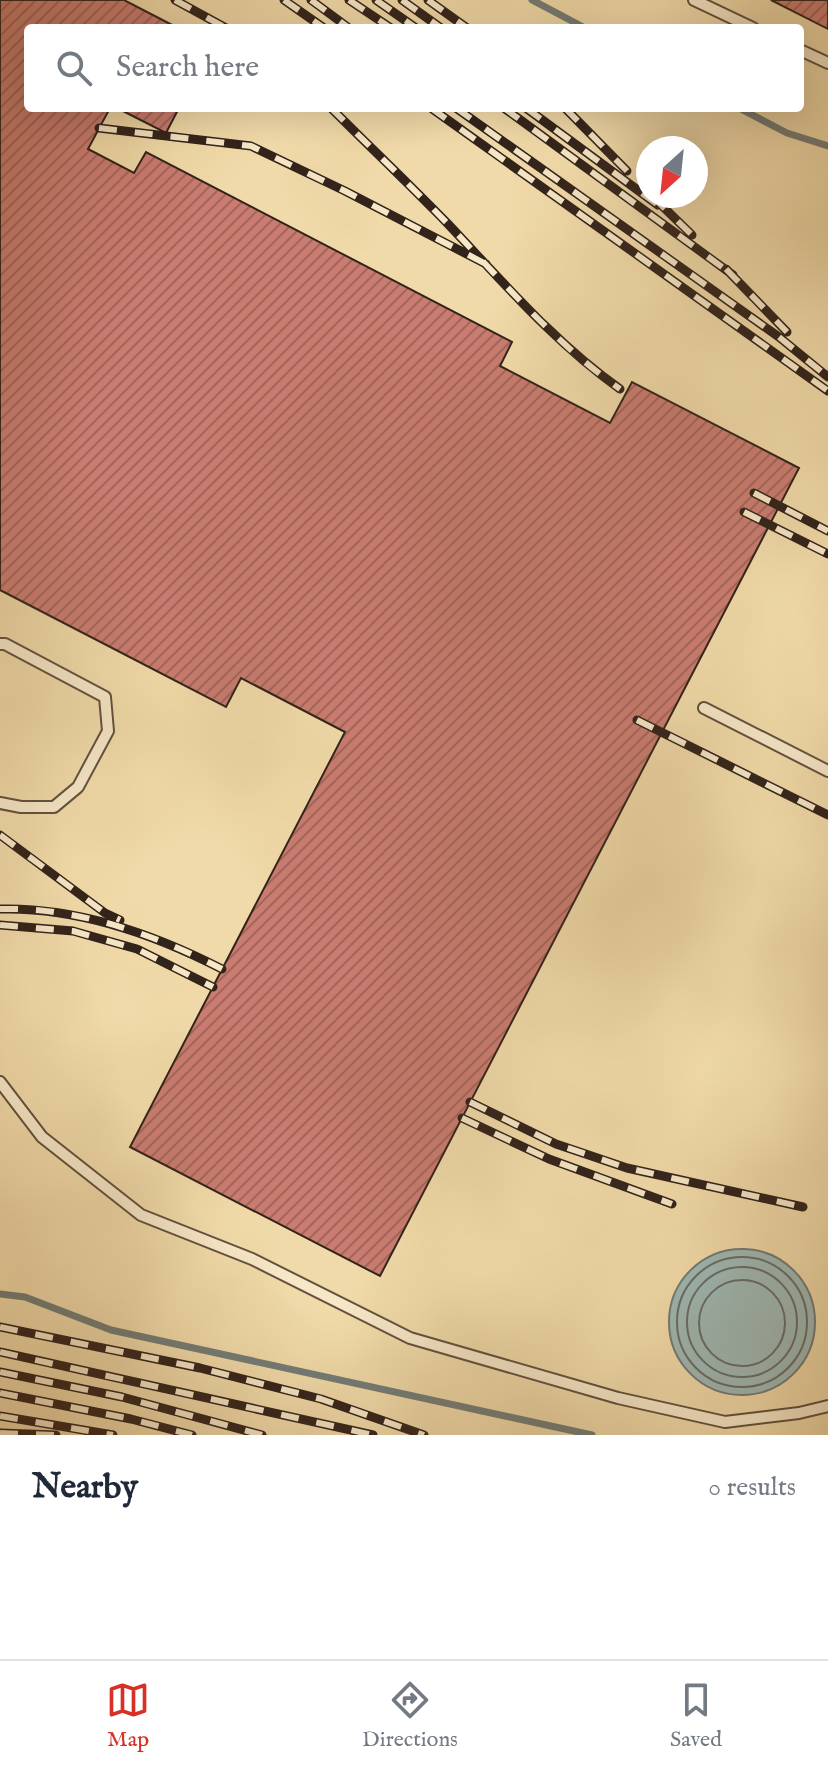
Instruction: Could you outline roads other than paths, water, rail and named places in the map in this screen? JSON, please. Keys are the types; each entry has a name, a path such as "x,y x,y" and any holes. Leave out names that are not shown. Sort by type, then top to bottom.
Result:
{"lane":[{"path":"694,0 745,24"},
{"path":"804,52 828,63"},
{"path":"0,644 105,697 108,731 78,787 54,807 21,807 0,803"},
{"path":"704,708 828,771"},
{"path":"0,1082 42,1137 141,1215 252,1259 410,1338 618,1398 725,1422 799,1413 828,1406"}],"water":[{"path":"742,1249 770,1255 793,1271 809,1294 815,1322 809,1350 793,1373 770,1389 742,1395 714,1389 691,1373 675,1350 669,1322 675,1294 691,1271 714,1255"}],"waterway":[{"path":"532,0 577,24"},
{"path":"747,112 787,133 828,146"},
{"path":"0,1294 25,1297 111,1330 592,1435"}],"railway":[{"path":"175,0 219,24"},
{"path":"284,0 318,24"},
{"path":"311,0 344,24"},
{"path":"349,0 385,24"},
{"path":"376,0 410,24"},
{"path":"402,0 435,24"},
{"path":"428,0 461,24"},
{"path":"335,112 552,332 620,389"},
{"path":"437,112 828,391"},
{"path":"462,112 779,337 828,377"},
{"path":"509,112 733,275"},
{"path":"531,112 636,189"},
{"path":"569,112 627,171"},
{"path":"99,128 251,146 486,264"},
{"path":"664,208 692,235"},
{"path":"726,269 787,332"},
{"path":"754,493 828,531"},
{"path":"744,512 828,554"},
{"path":"637,720 828,815"},
{"path":"0,835 105,913 120,920"},
{"path":"0,909 58,913 114,925 222,969"},
{"path":"0,925 73,931 137,949 213,987"},
{"path":"470,1102 556,1144 627,1168 803,1207"},
{"path":"462,1118 549,1159 672,1204"},
{"path":"0,1327 200,1368 321,1399 424,1435"},
{"path":"0,1352 373,1435"},
{"path":"0,1372 122,1397 262,1435"},
{"path":"0,1393 131,1419 192,1435"},
{"path":"0,1416 113,1435"},
{"path":"0,1433 56,1435"}]}
